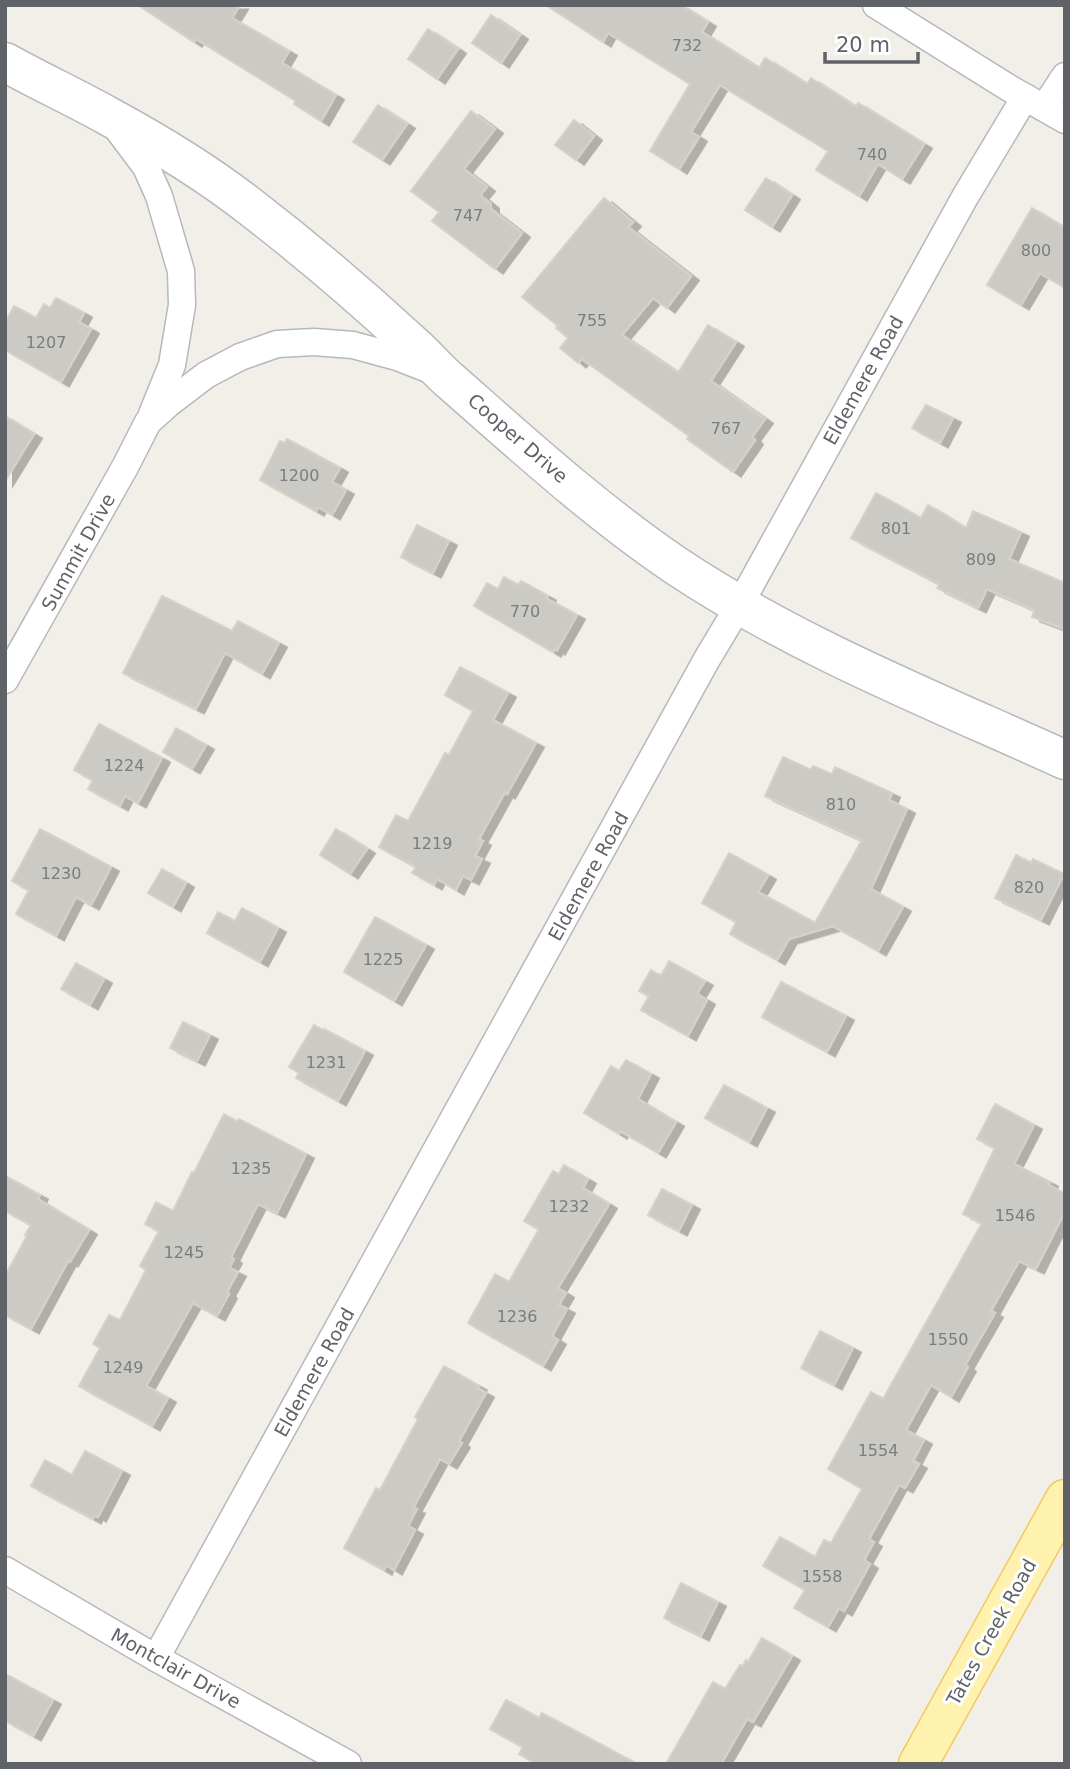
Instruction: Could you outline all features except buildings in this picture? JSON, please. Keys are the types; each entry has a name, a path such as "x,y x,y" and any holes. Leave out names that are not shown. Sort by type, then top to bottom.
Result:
{"main road":[{"name":"Cooper Drive","path":"5,62 107,115 178,157 246,203 355,293 498,424 616,521 674,564 740,604 837,656 1065,760"},
{"name":"Tates Creek Road","path":"918,1764 1065,1499"}],"street":[{"path":"876,5 1044,108"},
{"name":"Eldemere Road","path":"156,1658 965,197 1044,108 1065,76"},
{"name":"Summit Drive","path":"5,680 125,467 172,365 182,305 181,271 159,196 146,167 107,115"},
{"name":"Summit Drive","path":"148,422 206,375 240,357 277,344 314,342 353,345 397,357 444,375"},
{"name":"Montclair Drive","path":"5,1570 156,1658 348,1764"}]}
